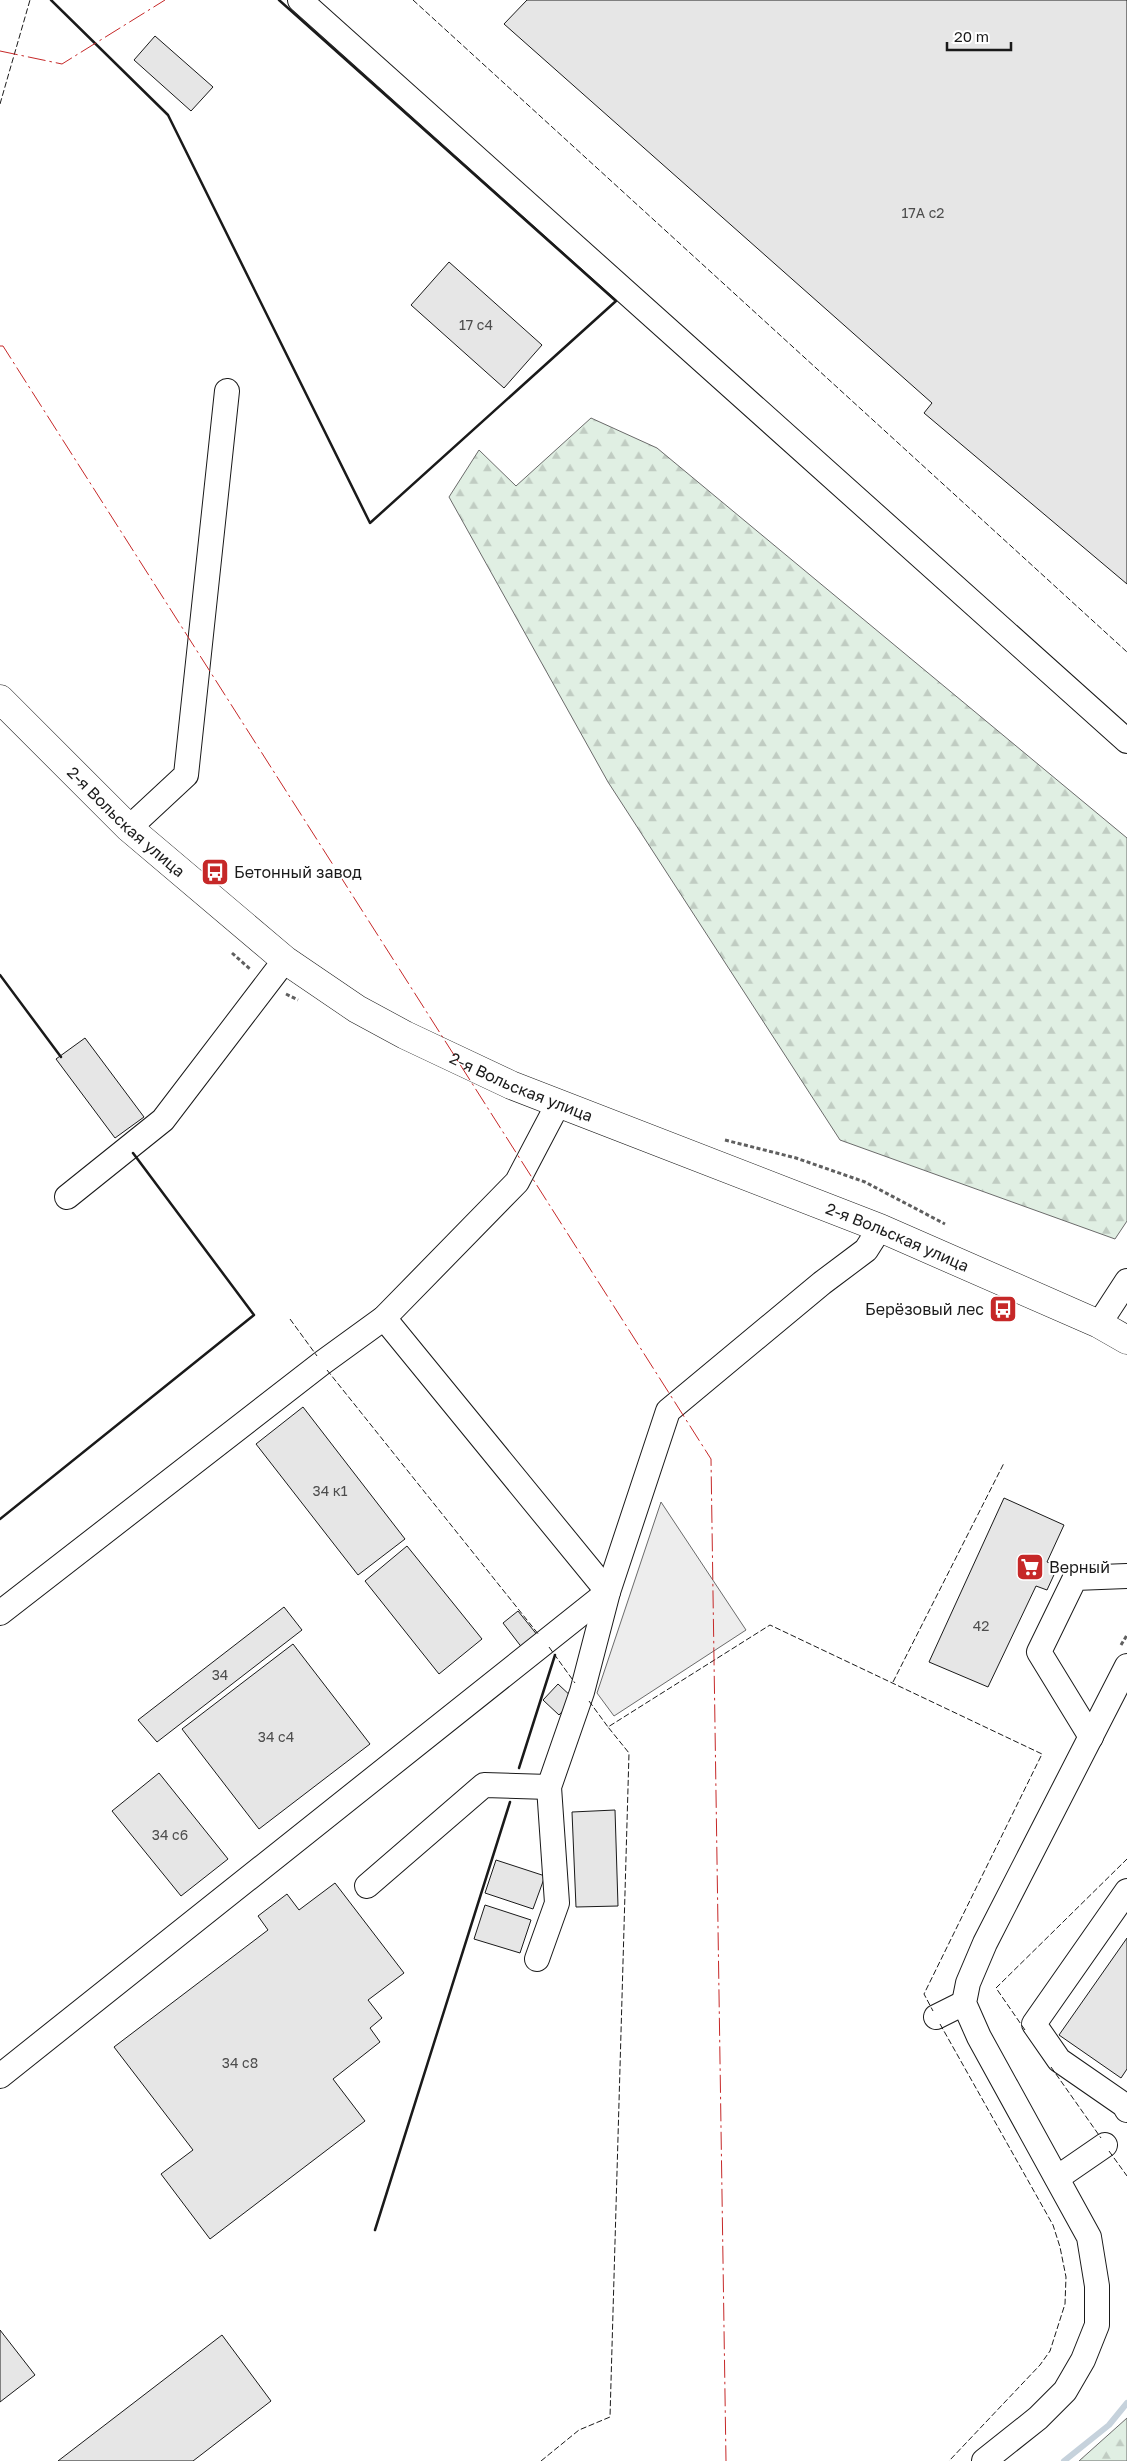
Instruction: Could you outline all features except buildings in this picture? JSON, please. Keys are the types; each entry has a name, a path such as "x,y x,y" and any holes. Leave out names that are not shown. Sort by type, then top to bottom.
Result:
{"main road":[{"name":"2-я Вольская улица","path":"0,699 129,828 285,960 357,1009 405,1035 511,1084 558,1104 880,1228 1099,1324 1127,1340"}],"street":[{"path":"300,0 1127,741"},
{"path":"129,828 186,774 227,391"},
{"path":"67,1197 163,1120 285,960"},
{"path":"0,1613 322,1363 384,1318 517,1182 558,1104"},
{"path":"537,1959 557,1904 549,1788 582,1692 608,1592 668,1411 822,1283 866,1250 880,1228"},
{"path":"1099,1324 1127,1281"},
{"path":"384,1318 608,1592"},
{"path":"1091,1737 1040,1652 1075,1578 1127,1576"},
{"path":"0,2076 608,1592"},
{"path":"984,2461 1038,2418 1065,2391 1084,2360 1097,2324 1097,2286 1089,2237 979,2037 964,2003 968,1983 985,1943 1127,1666"},
{"path":"367,1886 484,1785 549,1788"},
{"path":"1126,2106 1060,2060 1034,2024 1127,1891"},
{"path":"936,2017 964,2003"},
{"path":"1057,2178 1105,2145"}],"path":[{"path":"722,1139 796,1158 865,1182 946,1224"}],"green space":[{"path":"591,418 657,448 1127,838 1127,1221 1115,1239 840,1140 608,782 449,497 479,450 516,486"},
{"path":"1127,2418 1127,2461 1079,2461"}],"shaded area":[{"path":"661,1502 746,1630 614,1716 597,1693"}],"waterway":[{"path":"1064,2461 1109,2425 1127,2403"}],"fence":[{"path":"0,104 30,0"},
{"path":"413,0 1127,652"},
{"path":"290,1319 317,1356"},
{"path":"327,1370 539,1635"},
{"path":"893,1682 1004,1463"},
{"path":"541,2461 579,2430 610,2417 629,1753 608,1727 770,1625 1042,1754 924,1994 933,2011"},
{"path":"549,1647 575,1683"},
{"path":"589,1701 608,1727"},
{"path":"1025,2030 996,1988 1127,1859"},
{"path":"940,2024 1053,2225 1066,2277 1065,2304 1050,2351 1040,2365 949,2461"},
{"path":"1051,2067 1101,2138"},
{"path":"1109,2151 1127,2176"}],"wall":[{"path":"51,0 168,115 370,523 616,301 279,0"},
{"path":"0,975 61,1057"},
{"path":"0,1519 254,1315 133,1153"},
{"path":"519,1768 555,1655"},
{"path":"375,2230 510,1802"}],"power":[{"path":"0,51 62,64 165,0"},
{"path":"0,346 3,346 711,1459 726,2461"}],"place":[{"name":"Бетонный завод","path":"215,872"},
{"name":"Берёзовый лес","path":"1003,1309"},
{"name":"Верный","path":"1030,1567"}]}
